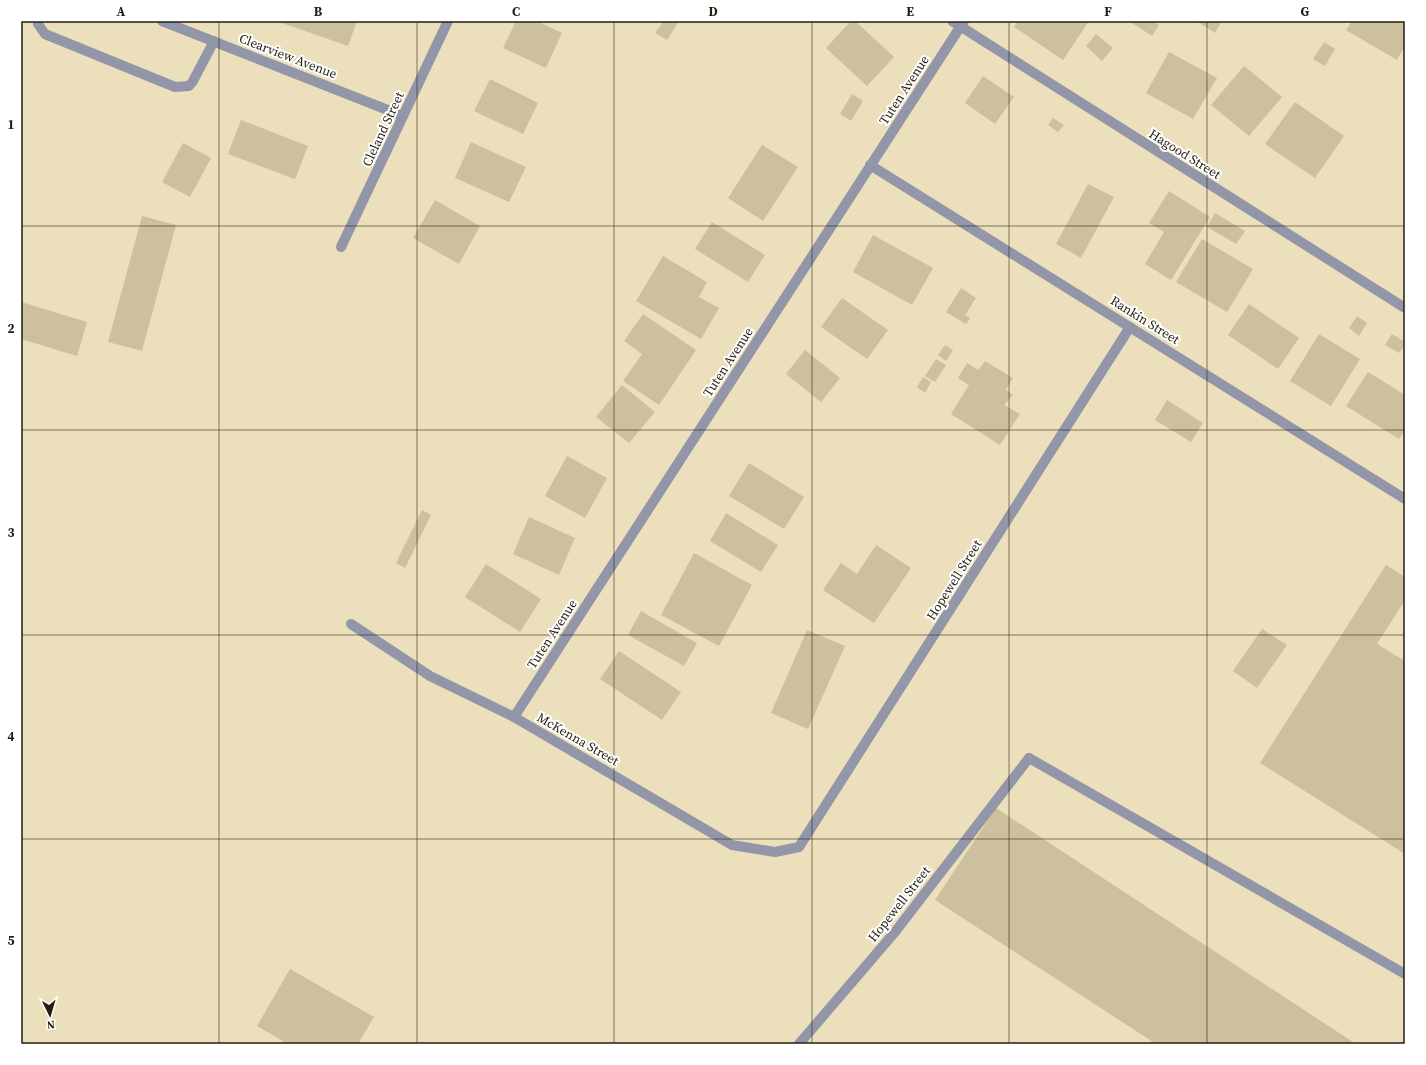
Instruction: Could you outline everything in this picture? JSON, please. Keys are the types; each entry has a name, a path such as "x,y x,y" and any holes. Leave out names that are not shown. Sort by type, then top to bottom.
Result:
{"street":[{"path":"38,21 38,24 46,34 175,87 189,86 214,41"},
{"name":"Clearview Avenue","path":"162,21 403,116"},
{"name":"Cleland Street","path":"341,247 448,21"},
{"name":"Tuten Avenue","path":"514,717 870,165 959,23"},
{"name":"Hagood Street","path":"959,23 1405,308"},
{"name":"Rankin Street","path":"870,165 1405,499"},
{"name":"Hopewell Street","path":"799,847 1130,327"},
{"name":"McKenna Street","path":"351,624 430,676 514,717 732,845 775,852 799,847"},
{"name":"Hopewell Street","path":"799,1044 895,932 1029,758 1405,974"}],"building":[{"path":"283,21 357,21 348,46 282,23"},
{"path":"516,21 537,21 562,33 546,68 503,48"},
{"path":"664,21 679,21 667,40 655,33"},
{"path":"851,21 855,21 894,57 867,86 826,48"},
{"path":"1018,21 1089,21 1063,60 1014,27"},
{"path":"1129,21 1153,21 1159,25 1152,36"},
{"path":"1198,21 1219,21 1221,22 1215,33"},
{"path":"1352,21 1405,21 1405,46 1397,60 1346,30"},
{"path":"1096,34 1113,48 1102,61 1086,46"},
{"path":"1324,42 1335,49 1325,66 1313,59"},
{"path":"1169,52 1217,78 1193,119 1146,93"},
{"path":"1244,66 1282,97 1249,136 1211,105"},
{"path":"983,76 1014,97 995,124 965,103"},
{"path":"490,79 538,103 523,134 474,111"},
{"path":"852,94 863,101 851,121 840,114"},
{"path":"1295,102 1344,136 1315,178 1265,144"},
{"path":"1053,118 1064,125 1058,132 1048,125"},
{"path":"241,120 308,146 295,179 228,154"},
{"path":"471,142 526,167 509,202 455,178"},
{"path":"183,143 211,158 190,197 162,182"},
{"path":"762,145 798,167 763,221 728,198"},
{"path":"1088,184 1114,197 1081,258 1056,244"},
{"path":"1169,191 1210,217 1171,280 1145,264 1164,232 1149,223"},
{"path":"435,200 480,226 459,264 413,238"},
{"path":"1215,213 1245,231 1236,244 1207,227"},
{"path":"142,216 176,225 142,351 108,342"},
{"path":"712,222 765,255 748,282 695,249"},
{"path":"873,235 933,268 912,305 853,272"},
{"path":"1202,239 1253,269 1227,312 1176,282"},
{"path":"663,256 707,282 699,297 719,308 701,339 636,301"},
{"path":"961,288 976,298 965,315 970,318 966,324 946,312"},
{"path":"842,298 888,330 867,359 821,327"},
{"path":"21,302 87,322 77,356 21,339"},
{"path":"1249,304 1299,338 1278,369 1228,335"},
{"path":"643,314 696,350 659,405 623,381 642,354 624,341"},
{"path":"1357,316 1367,323 1359,336 1349,328"},
{"path":"1319,334 1360,359 1331,406 1290,381"},
{"path":"1392,334 1405,342 1399,353 1385,345"},
{"path":"945,345 953,350 946,361 938,355"},
{"path":"805,350 840,378 821,402 786,374"},
{"path":"936,359 946,365 935,382 925,376"},
{"path":"985,361 1013,378 1006,390 1013,395 1004,405 1020,414 1000,445 951,414 969,385 958,378 967,363 978,370"},
{"path":"1368,372 1405,395 1405,430 1399,439 1346,406"},
{"path":"923,377 931,382 925,393 917,387"},
{"path":"622,385 655,412 629,443 596,417"},
{"path":"1167,400 1203,423 1191,442 1155,420"},
{"path":"567,456 607,478 585,518 545,496"},
{"path":"749,463 804,497 784,529 729,496"},
{"path":"422,510 431,515 405,568 396,563"},
{"path":"726,513 778,545 761,572 710,541"},
{"path":"529,517 575,538 559,575 513,554"},
{"path":"876,545 911,568 874,623 823,590 841,563 857,574"},
{"path":"694,553 752,585 719,646 661,615"},
{"path":"486,564 541,599 520,632 465,597"},
{"path":"1386,565 1405,577 1405,600 1377,644 1405,661 1405,854 1260,763"},
{"path":"641,611 697,643 684,666 628,635"},
{"path":"1262,629 1287,645 1257,688 1233,671"},
{"path":"807,630 845,646 808,729 771,713"},
{"path":"619,651 681,692 662,720 600,679"},
{"path":"996,808 1356,1044 1156,1044 935,900"},
{"path":"290,969 374,1017 358,1044 288,1044 257,1026"}]}
